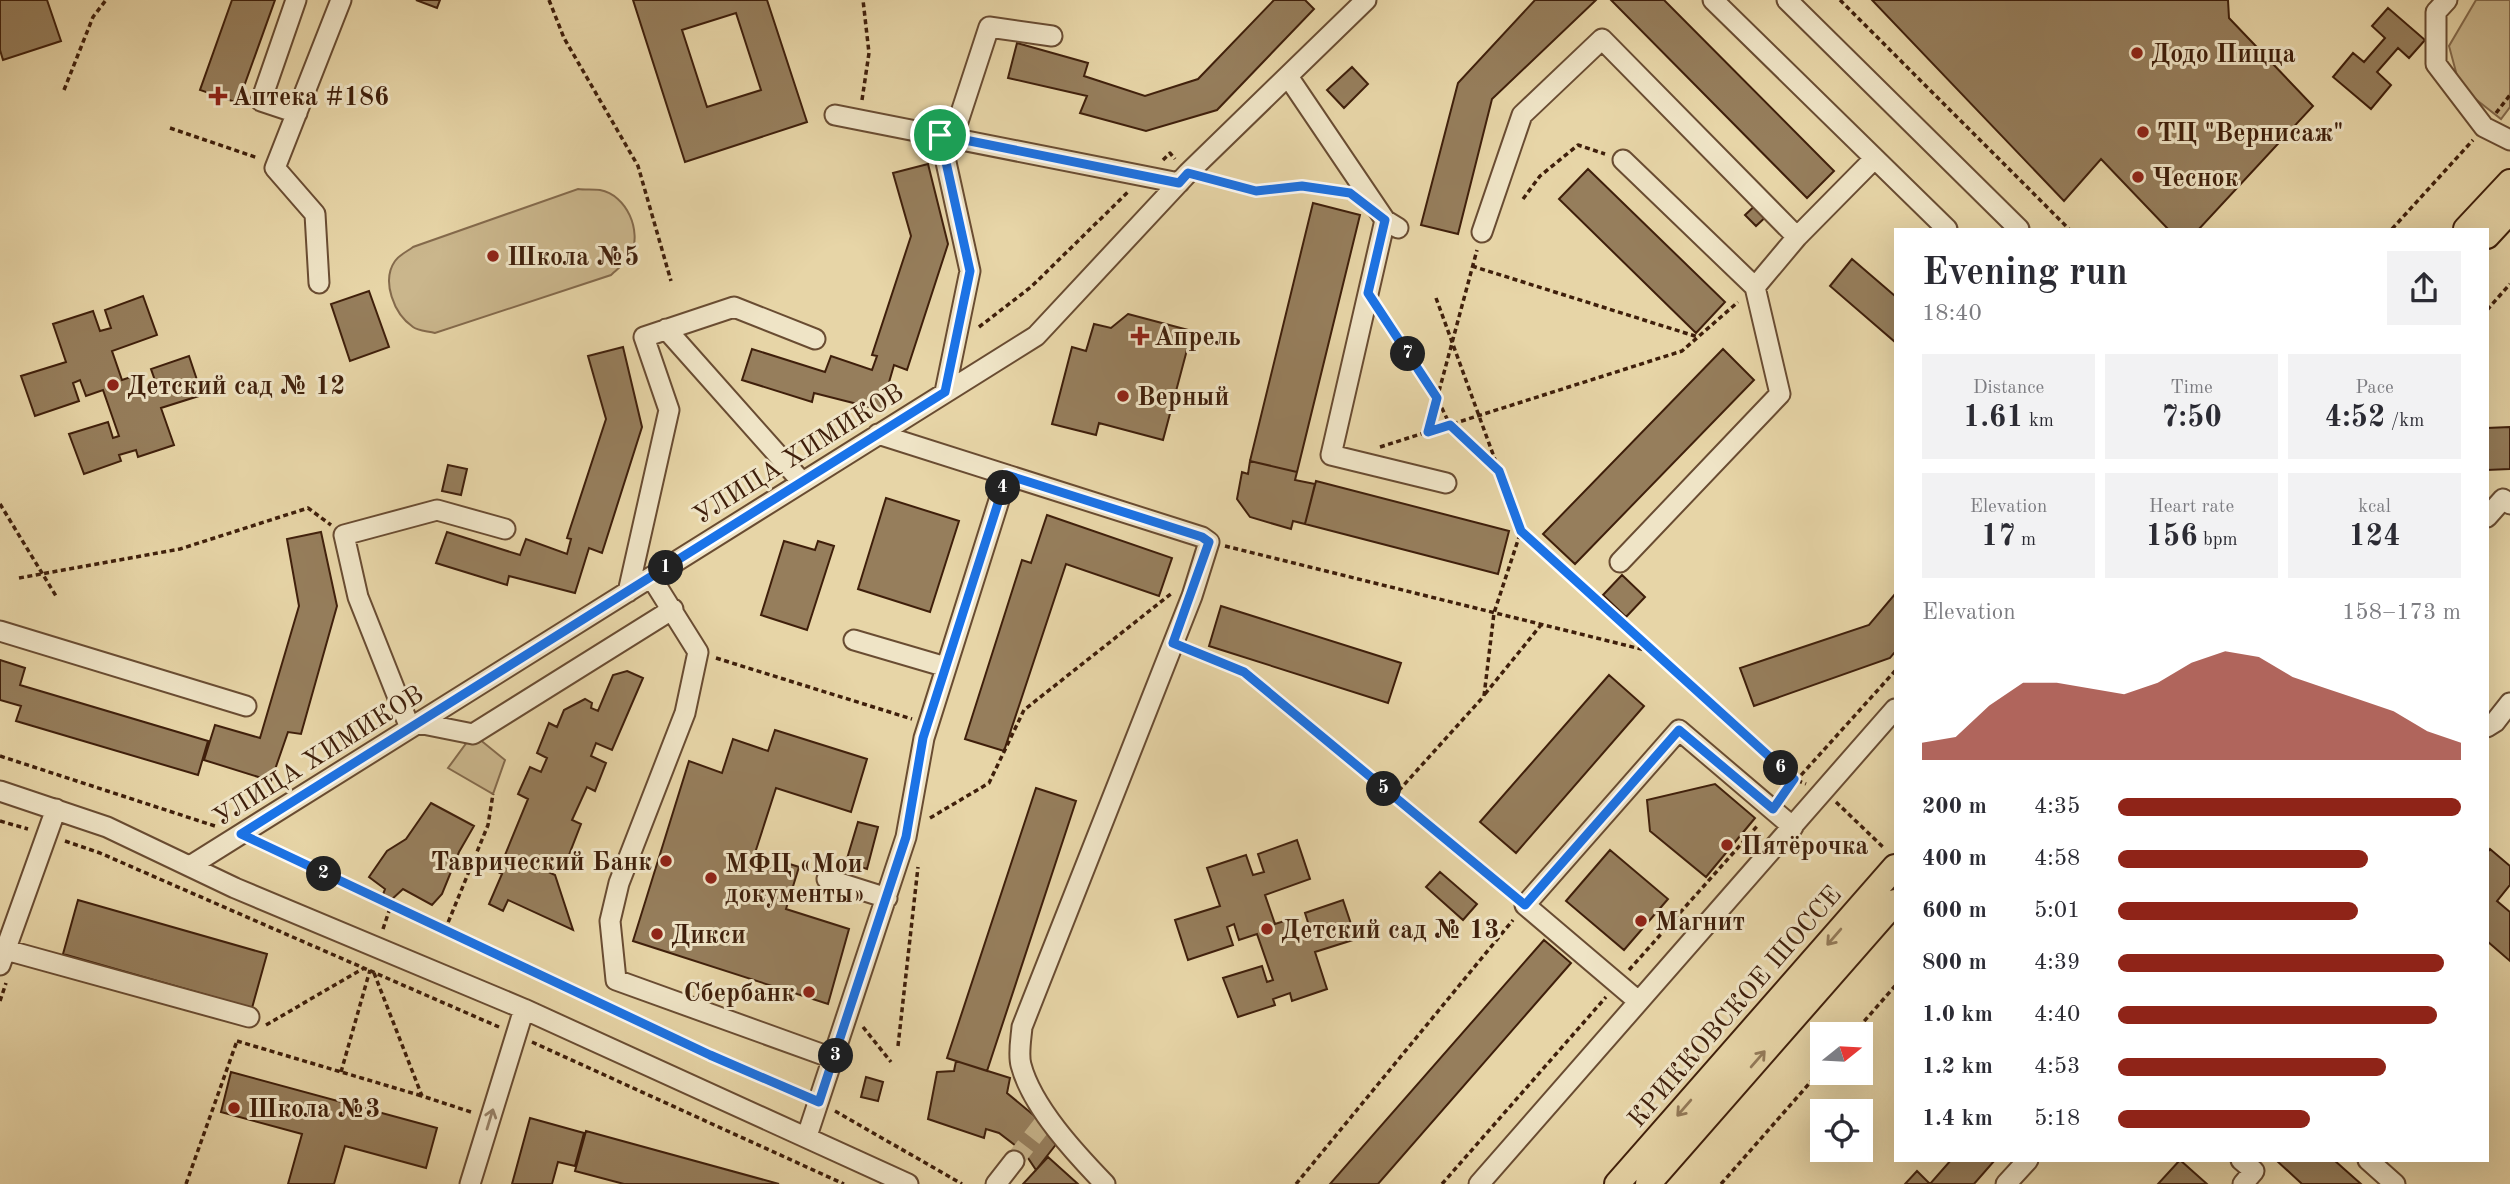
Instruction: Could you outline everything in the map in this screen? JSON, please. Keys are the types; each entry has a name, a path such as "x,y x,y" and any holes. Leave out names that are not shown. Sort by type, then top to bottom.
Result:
{"main road":[{"path":"2467,228 2510,182"},
{"path":"2489,234 2510,211"},
{"name":"КРИККОВСКОЕ ШОССЕ","path":"1617,1184 1886,909 1891,859"},
{"path":"1648,1184 1886,909"}],"street":[{"path":"296,0 261,101 297,113"},
{"path":"319,283 315,214 275,168 341,0"},
{"path":"1713,0 1946,228"},
{"path":"1787,0 2018,228"},
{"path":"2447,0 2436,12 2436,64 2484,127 2510,140"},
{"name":"УЛИЦА ХИМИКОВ","path":"190,866 1036,335 1183,178 1289,78 1363,1"},
{"path":"945,392 970,271 946,136 989,27 1052,36"},
{"path":"1480,237 1522,115 1602,39 1797,237"},
{"path":"1289,78 1392,224 1368,293 1331,455 1446,483"},
{"path":"835,115 1145,176 1183,178"},
{"path":"1755,287 1797,237 1874,159"},
{"path":"1620,562 1780,394 1755,287 1623,160"},
{"path":"628,592 669,410 644,337 734,307 815,339"},
{"path":"666,329 802,482"},
{"path":"878,434 1202,537 1209,542 1202,570 1022,1027 1021,1064 1036,1100 1081,1160 1105,1184"},
{"path":"807,1136 835,1059 906,837 928,724 1007,475"},
{"path":"2489,515 2503,499 2510,504"},
{"path":"505,529 437,510 344,535 358,597 414,726 473,734 673,609"},
{"path":"651,577 698,652 685,713 619,883 611,921 617,980 835,1059"},
{"path":"0,631 246,706"},
{"path":"854,640 946,667"},
{"path":"2489,726 2510,703"},
{"path":"1479,1184 1894,710"},
{"path":"1638,1001 1525,905 1679,730 1793,827"},
{"path":"0,791 107,827 190,866 524,1009 807,1136 896,1181"},
{"path":"56,809 3,958 253,1027"},
{"path":"827,879 887,898"},
{"path":"470,1184 524,1009"},
{"path":"996,1184 1014,1161"},
{"path":"2006,1184 2026,1162"},
{"path":"2243,1162 2254,1171 2243,1184"},
{"path":"2370,1162 2396,1184"}],"path":[{"path":"64,90 93,17 106,0"},
{"path":"549,0 564,38 638,166 671,281"},
{"path":"856,119 866,85 869,53 863,0"},
{"path":"1840,0 2068,228"},
{"path":"2393,228 2510,95"},
{"path":"170,128 277,164"},
{"path":"1522,199 1540,176 1578,145 1623,160"},
{"path":"955,346 1031,286 1170,153 1183,178 1256,191 1302,186 1350,193"},
{"path":"1428,432 1480,237"},
{"path":"1472,266 1698,337"},
{"path":"2489,308 2510,284"},
{"path":"1345,458 1682,351 1755,287"},
{"path":"1368,293 1437,398 1450,425 1499,471"},
{"path":"1436,298 1521,531 1794,779 1824,791 1891,859"},
{"path":"0,504 57,596"},
{"path":"19,578 180,550 308,508 344,535"},
{"path":"1484,696 1494,613 1521,531"},
{"path":"1209,542 1655,653"},
{"path":"924,821 989,783 1024,710 1202,570"},
{"path":"1393,797 1484,696 1541,625"},
{"path":"1173,643 1244,672 1525,905 1296,1184"},
{"path":"698,652 928,724"},
{"path":"1442,1184 1773,809 1794,779 1894,672"},
{"path":"0,756 241,834 710,1055 819,1102 962,1184"},
{"path":"444,931 488,825 493,794"},
{"path":"0,821 100,853 516,1035 844,1184"},
{"path":"898,1046 919,859"},
{"path":"186,1184 237,1041 253,1027 364,968"},
{"path":"341,1072 372,972"},
{"path":"372,972 422,1096"},
{"path":"1864,1022 1894,987"},
{"path":"850,1012 891,1062"},
{"path":"237,1041 253,1027"},
{"path":"237,1041 474,1113"},
{"path":"1721,1184 1810,1083"}],"shaded area":[{"path":"2476,0 2510,0 2510,107 2501,119 2460,87 2449,46"},
{"path":"578,189 610,193 625,206 630,215 635,235 634,246 631,255 611,275 435,333 415,328 400,314 392,297 389,278 395,261 401,255 413,247"},
{"path":"473,734 505,760 493,794 448,768"}],"building":[{"path":"0,0 47,0 61,41 3,60 0,50"},
{"path":"232,0 275,0 238,103 200,90"},
{"path":"416,0 440,0 437,8"},
{"path":"633,0 767,0 807,122 685,162","holes":["736,13 761,90 707,107 682,30"]},
{"path":"1274,0 1305,0 1314,9 1217,110 1146,131 1080,113 1087,96 1008,78 1017,43 1088,63 1084,76 1145,96 1198,79"},
{"path":"1535,0 1596,0 1492,99 1458,234 1421,225 1458,83"},
{"path":"1611,0 1664,0 1834,171 1807,198"},
{"name":"ТЦ \"Вернисаж\"","path":"1872,0 2228,0 2229,18 2313,106 2200,228 2167,228 2101,159 2064,201"},
{"path":"2388,8 2425,40 2409,58 2398,48 2377,72 2391,85 2371,109 2333,77 2353,53 2364,62 2385,38 2372,26"},
{"path":"1352,67 1368,84 1344,108 1327,90"},
{"path":"928,164 948,244 907,370 894,365 881,410 814,393 812,402 742,380 752,349 825,372 831,356 872,370 877,356 872,355 911,236 893,173"},
{"path":"1588,169 1725,302 1696,333 1559,199"},
{"path":"1761,200 1772,211 1756,226 1745,215"},
{"path":"1313,203 1360,215 1297,472 1250,461"},
{"path":"1852,259 1894,295 1894,341 1830,286"},
{"path":"369,291 389,347 350,361 331,304"},
{"name":"Детский сад № 12","path":"143,296 157,335 112,351 122,380 140,374 145,390 158,389 151,369 189,356 202,395 161,408 174,445 138,457 136,450 119,455 121,461 84,474 69,434 108,422 113,438 119,436 103,390 86,396 80,380 73,383 79,401 35,416 21,376 66,362 53,324 93,311 100,331 111,328 105,310"},
{"path":"1128,314 1192,331 1163,440 1099,423 1096,435 1052,424 1072,347 1086,351 1094,324 1111,328"},
{"path":"623,347 642,427 602,553 589,548 575,593 509,576 507,585 436,563 447,532 520,555 526,539 567,554 571,539 567,538 606,419 588,356"},
{"path":"1723,349 1754,380 1575,564 1543,534"},
{"path":"2510,427 2510,469 2489,470 2489,428"},
{"path":"1250,461 1297,472 1295,480 1315,484 1305,524 1293,521 1291,529 1250,517 1237,499 1242,472 1248,474"},
{"path":"448,465 467,469 461,495 442,491"},
{"path":"1316,481 1509,531 1498,574 1305,524"},
{"path":"886,498 959,521 930,612 858,589"},
{"path":"1047,515 1172,558 1159,596 1066,564 1004,751 965,739 1022,560 1031,563"},
{"path":"321,532 337,606 301,734 288,732 271,781 204,760 215,725 260,738 299,606 287,539"},
{"path":"784,541 815,550 818,541 834,546 807,630 761,615"},
{"path":"1622,575 1645,597 1626,617 1603,595"},
{"path":"1894,595 1894,653 1890,658 1754,706 1740,668 1869,625"},
{"path":"1221,606 1401,663 1388,703 1209,646"},
{"path":"0,660 25,668 20,685 208,741 198,775 16,721 21,706 0,700"},
{"path":"627,671 643,678 612,750 596,743 591,756 606,763 595,791 587,787 572,820 581,824 565,865 551,858 546,871 555,875 573,930 508,900 503,911 489,904 502,874 498,872 528,799 518,794 530,767 541,772 547,758 537,753 549,723 557,727 564,710 585,699 592,703 591,708 598,711 613,675"},
{"path":"1609,675 1644,706 1516,853 1480,822"},
{"path":"775,730 867,759 851,812 776,788 755,853 799,867 786,909 849,929 828,1004 633,941 689,761 722,773 733,739 768,751"},
{"path":"1715,784 1755,818 1706,877 1650,831 1647,800"},
{"path":"1036,788 1076,801 987,1071 947,1058"},
{"path":"431,803 474,826 459,852 442,894 432,905 403,889 389,902 381,900 385,889 369,877 387,851 406,839"},
{"path":"858,822 878,827 867,869 846,862"},
{"name":"Детский сад № 13","path":"1297,840 1310,879 1265,895 1275,924 1294,918 1299,934 1308,934 1311,932 1305,913 1343,900 1356,939 1315,952 1327,989 1292,1001 1290,993 1273,999 1275,1005 1238,1017 1223,978 1262,966 1267,982 1273,980 1257,934 1239,940 1234,924 1227,927 1233,945 1188,960 1175,920 1220,906 1207,868 1246,855 1253,875 1264,872 1258,854"},
{"path":"1610,850 1668,899 1624,950 1566,901"},
{"path":"2489,850 2510,866 2510,885 2497,901 2510,912 2510,961 2489,943"},
{"path":"1440,872 1477,904 1463,920 1426,887"},
{"path":"78,900 267,954 252,1008 63,954"},
{"path":"1544,940 1571,963 1378,1184 1330,1184"},
{"path":"956,1061 1010,1078 1007,1093 1061,1138 1036,1170 1024,1152 999,1133 986,1129 984,1138 928,1119 937,1072 954,1071"},
{"path":"231,1072 437,1128 426,1168 345,1146 334,1184 288,1184 302,1134 221,1112"},
{"path":"866,1077 883,1082 878,1101 861,1097"},
{"path":"530,1118 584,1133 575,1166 558,1162 552,1184 512,1184"},
{"path":"586,1131 779,1184 624,1184 575,1171"},
{"path":"1048,1157 1078,1184 1023,1184"},
{"path":"1949,1162 1993,1162 1974,1184 1930,1184"},
{"path":"2178,1162 2182,1162 2207,1184 2158,1184"},
{"path":"2278,1162 2336,1162 2361,1184 2302,1184"},
{"path":"1917,1171 1930,1184 1905,1184"}],"tunnel":[{"path":"1014,1161 1049,1116"}],"place":[{"name":"Додо Пицца","path":"2137,53"},
{"name":"Аптека #186","path":"218,96"},
{"name":"ТЦ \"Вернисаж\"","path":"2143,132"},
{"name":"Чеснок","path":"2138,177"},
{"name":"Школа №5","path":"493,256"},
{"name":"Апрель","path":"1140,336"},
{"name":"Детский сад № 12","path":"113,385"},
{"name":"Верный","path":"1123,396"},
{"name":"Пятёрочка","path":"1727,845"},
{"name":"Таврический Банк","path":"666,861"},
{"name":"МФЦ «Мои документы»","path":"711,878"},
{"name":"Магнит","path":"1641,921"},
{"name":"Детский сад № 13","path":"1267,929"},
{"name":"Дикси","path":"657,934"},
{"name":"Сбербанк","path":"809,992"},
{"name":"Школа №3","path":"234,1108"}],"route":[{"path":"940,135 1179,183 1188,173 1256,191 1302,186 1350,193 1385,220 1368,293 1437,398 1428,432 1450,425 1499,471 1521,531 1794,779 1773,809 1679,730 1525,905 1244,672 1173,643 1210,547 1209,542 1202,537 1007,475 923,738 906,837 819,1102 710,1055 241,834 945,392 970,271 940,135"}]}
